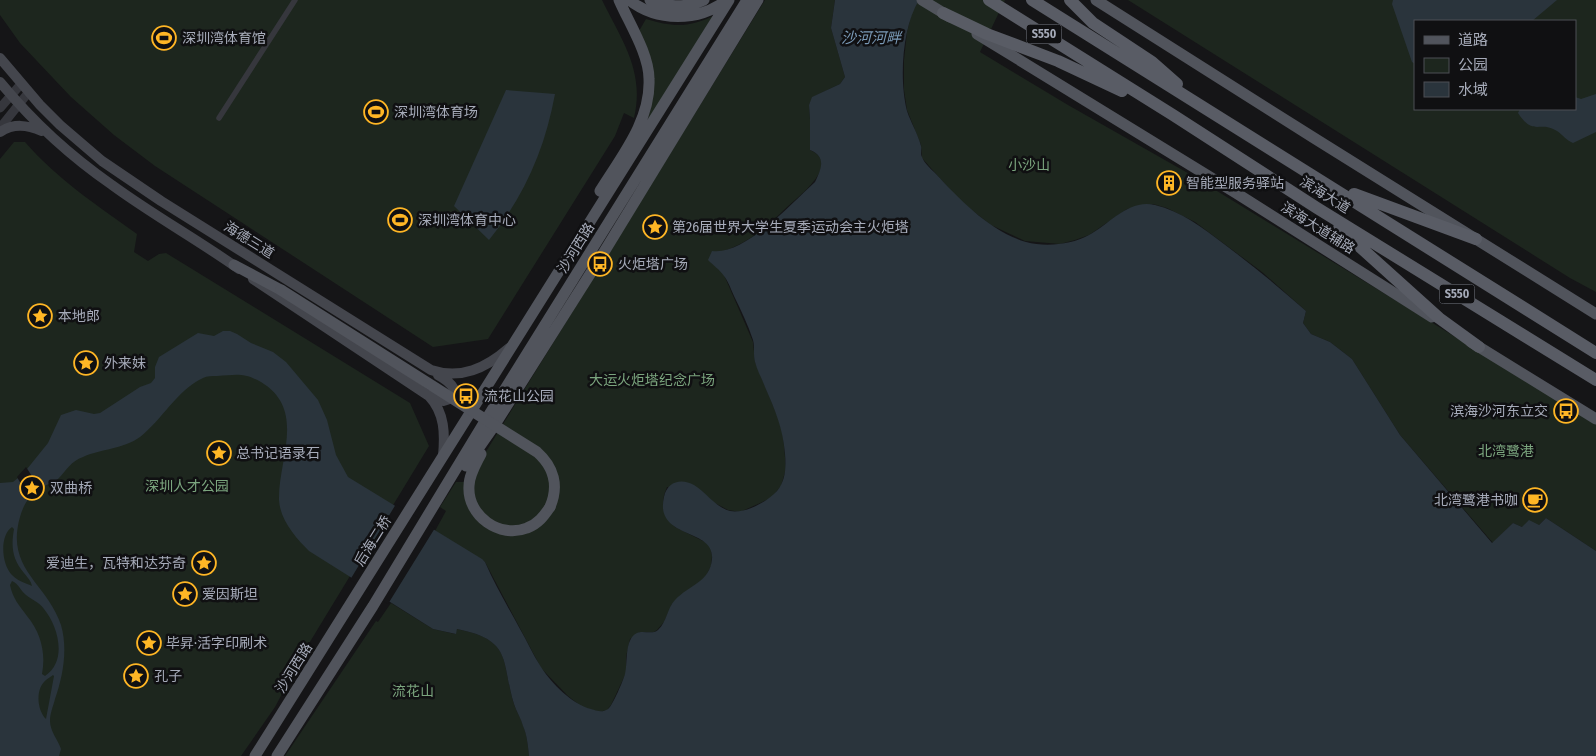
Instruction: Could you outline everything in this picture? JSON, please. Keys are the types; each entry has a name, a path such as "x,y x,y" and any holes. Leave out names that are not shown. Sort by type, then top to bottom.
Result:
{"highway":[{"name":"滨海大道","path":"989,0 1096,73 1173,115 1317,208 1596,380"},
{"name":"S550","path":"1032,0 1115,45"},
{"path":"1070,0 1115,45"},
{"path":"943,13 987,34 1058,61 1096,73"},
{"name":"滨海大道","path":"1115,45 1161,68 1199,104 1596,352"},
{"path":"1326,184 1476,239"},
{"path":"1317,208 1432,312 1479,347"}],"main road":[{"path":"650,0 661,4 679,6 704,0"},
{"path":"626,3 659,15 673,17 702,13 728,0"},
{"name":"沙河西路","path":"414,502 671,95 728,0"},
{"name":"沙河西路","path":"431,512 482,426 747,0"},
{"path":"277,756 431,512 494,426 604,252 758,0"},
{"name":"滨海大道辅路","path":"922,0 1229,189 1479,347 1596,417"},
{"path":"1096,0 1596,314"},
{"path":"563,264 593,205 640,124 647,105 649,78 644,56 634,33 626,3"},
{"name":"海德三道","path":"0,58 28,93 60,125 102,161 161,201 431,370 446,374 470,373 486,366 512,346"},
{"path":"0,82 50,135 111,185 420,390 440,401 446,401 452,397 454,391 452,384 431,370"},
{"path":"0,130 24,126 32,127 50,135"},
{"path":"604,252 638,177"},
{"path":"234,265 281,290 537,452 546,461 555,481 555,493 550,507 541,520 528,528 514,531 491,525 475,510 469,492 470,480 494,426"},
{"path":"260,278 267,268"},
{"path":"1553,288 1596,306"},
{"path":"420,390 434,402 440,415 444,435 443,457"},
{"name":"后海二桥","path":"356,596 414,502"},
{"name":"沙河西路","path":"255,756 356,596"}],"street":[{"path":"219,118 294,0"},
{"path":"0,108 21,84"},
{"path":"0,130 28,93"}],"green space":[{"name":"深圳湾体育中心","path":"0,0 602,0 630,57 634,71 637,101 634,118 624,113 615,136 488,339 433,347 155,166 114,135 71,97 20,43 0,15"},
{"name":"大运火炬塔纪念广场","path":"765,0 835,0 831,28 845,77 840,84 813,97 809,105 810,150 819,156 822,163 815,180 761,231 729,249 719,252 724,275 753,342 755,362 783,434 786,469 781,486 771,498 740,512 728,510 713,502 702,491 667,487 663,505 675,527 710,546 711,566 705,578 672,604 664,622 657,630 654,632 640,632 630,639 626,657 626,673 611,705 607,710 600,712 582,707 568,696 541,668 485,562 435,531 446,511 440,507 456,482 465,482 487,450"},
{"path":"893,0 1005,0 980,52 1068,105 1186,172 1596,423 1596,551 1546,518 1539,525 1522,527 1513,523 1493,543 1400,435 1352,359 1330,342 1311,334 1303,323 1306,311 1262,272 1195,222 1167,208 1153,204 1127,209 1089,235 1075,240 1060,244 1025,241 991,225 960,201 922,158 921,145 907,110 904,90 904,60 907,32 912,12"},
{"path":"1128,0 1596,0 1596,292 1570,278"},
{"path":"713,16 645,127 650,112 653,89 651,68 639,31 646,19 664,24 680,25 696,23"},
{"name":"深圳人才公园","path":"14,142 25,142 64,180 137,234 134,252 148,261 159,254 166,253 410,403 429,446 305,650 275,707 241,756 0,756 0,159"},
{"name":"流花山","path":"391,603 433,629 455,634 457,629 488,639 496,646 502,654 505,664 514,704 527,740 529,756 285,756 376,621 378,622"}],"water":[{"name":"沙河河畔","path":"835,0 919,0 909,25 904,54 903,84 907,111 920,142 921,156 924,162 955,194 988,223 1026,242 1050,245 1074,241 1089,235 1128,209 1136,206 1145,204 1155,205 1174,211 1200,226 1276,285 1306,311 1303,323 1311,334 1330,342 1352,359 1400,435 1492,543 1513,523 1522,527 1529,520 1539,525 1546,518 1596,551 1596,756 529,756 525,733 514,704 502,654 496,646 488,639 457,629 456,634 433,629 309,551 294,534 282,515 279,500 287,436 287,421 283,406 275,393 261,382 244,375 235,375 206,377 193,384 140,437 127,444 79,459 58,479 35,491 26,503 20,517 17,535 18,550 30,575 55,610 63,634 62,672 50,721 61,749 59,756 0,756 0,483 13,482 23,474 48,443 61,415 76,410 94,414 100,413 140,387 151,383 155,378 155,367 159,357 198,333 214,336 223,331 237,334 251,343 273,352 286,362 318,400 327,420 336,455 348,477 482,559 535,658 551,680 577,703 600,711 608,709 624,677 630,640 639,632 658,630 675,600 703,578 710,567 712,559 710,549 704,542 676,527 668,520 663,511 664,497 668,487 676,482 689,483 699,488 715,503 725,509 742,511 768,499 777,491 784,478 784,445 780,427 754,359 753,340 727,280 708,260 712,251 725,250 753,237 815,182 821,160 819,156 810,150 809,105 812,97 840,84 845,77 831,28","holes":["12,527 14,529 13,547 17,563 32,586 13,576 5,563 3,549 5,536","12,581 14,582 26,595 44,609 57,634 57,662 45,676 42,674 43,651 39,636 15,598 10,585","54,676 46,719 39,705 39,694 42,684"]},
{"path":"1393,0 1557,0 1533,20 1414,20 1414,63 1392,4"},
{"path":"506,90 555,94 545,134 531,172 513,207 489,240 454,206"},
{"path":"1596,94 1596,132 1573,143 1551,128 1528,124 1518,113 1520,110 1576,110 1576,97 1581,99"}],"pier":[{"path":"26,467 41,490 30,500 17,477"},
{"path":"396,504 435,528 388,604 350,580"}],"place":[{"name":"深圳湾体育馆","path":"164,38"},
{"name":"深圳湾体育场","path":"376,112"},
{"name":"智能型服务驿站","path":"1169,183"},
{"name":"深圳湾体育中心","path":"400,220"},
{"name":"第26届世界大学生夏季运动会主火炬塔","path":"655,227"},
{"name":"火炬塔广场","path":"600,264"},
{"name":"本地郎","path":"40,316"},
{"name":"外来妹","path":"86,363"},
{"name":"流花山公园","path":"466,396"},
{"name":"滨海沙河东立交","path":"1566,411"},
{"name":"总书记语录石","path":"219,453"},
{"name":"双曲桥","path":"32,488"},
{"name":"北湾鹭港书咖","path":"1535,500"},
{"name":"爱迪生，瓦特和达芬奇","path":"204,563"},
{"name":"爱因斯坦","path":"185,594"},
{"name":"毕昇·活字印刷术","path":"149,643"},
{"name":"孔子","path":"136,676"}],"park label":[{"name":"小沙山","path":"1029,165"},
{"name":"北湾鹭港","path":"1506,451"}]}
